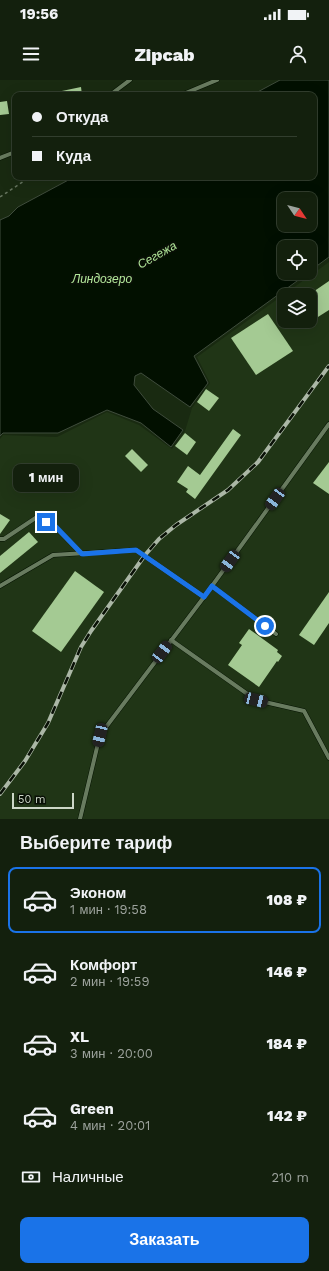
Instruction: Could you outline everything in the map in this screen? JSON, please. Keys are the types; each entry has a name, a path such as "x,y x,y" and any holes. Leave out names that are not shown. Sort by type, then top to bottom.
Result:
{"lane":[{"path":"114,92 130,80"},
{"path":"188,92 217,80"},
{"path":"0,158 12,153"},
{"path":"80,819 100,735 204,597 329,424"},
{"path":"0,539 4,539 37,517 56,527 82,554"},
{"path":"0,586 53,556 136,550 204,597"},
{"path":"212,586 276,634"},
{"path":"171,640 256,700 304,711 329,758"}],"path":[{"path":"0,197 26,180"}],"shaded area":[{"path":"329,262 329,819 0,819 0,439 3,435 57,437 107,412 139,425 172,449 185,431 192,408 210,383 197,357 277,299 277,328 317,328 317,288 293,288 304,280 317,280 317,271"}],"water":[{"name":"Линдозеро","path":"280,80 329,80 329,257 317,266 317,240 277,240 277,280 298,280 287,288 277,288 277,296 194,356 208,383 190,407 141,373 135,376 134,385 153,409 183,430 171,447 141,423 107,410 58,433 3,433 0,436 0,220 9,216 18,207 68,180 317,180 317,92 258,92"}],"building":[{"path":"81,87 82,92 57,92"},
{"path":"7,101 9,114 0,115 0,102"},
{"path":"329,281 329,310 317,318 317,289"},
{"path":"268,314 293,351 256,375 231,338"},
{"path":"206,389 219,398 209,411 197,402"},
{"path":"233,429 241,435 195,499 186,492 188,489 177,482 188,466 200,475"},
{"path":"185,433 196,442 187,455 175,446"},
{"path":"132,449 148,465 141,472 125,456"},
{"path":"329,462 329,494 313,483"},
{"path":"0,514 10,520 0,534"},
{"path":"29,532 38,542 0,573 0,556"},
{"path":"75,571 104,592 61,652 32,631"},
{"path":"329,592 329,623 314,645 299,635"},
{"path":"249,629 278,650 277,652 282,656 259,687 228,665 242,645 239,643"}],"railway":[{"path":"0,794 25,761 48,723 81,647 145,555 159,539 176,525 228,490 258,462 329,366"}],"route":[{"path":"46,522 56,527 82,554 136,550 204,597 212,586 265,626"}],"water label":[{"name":"Сегежа","path":"157,255"}]}
